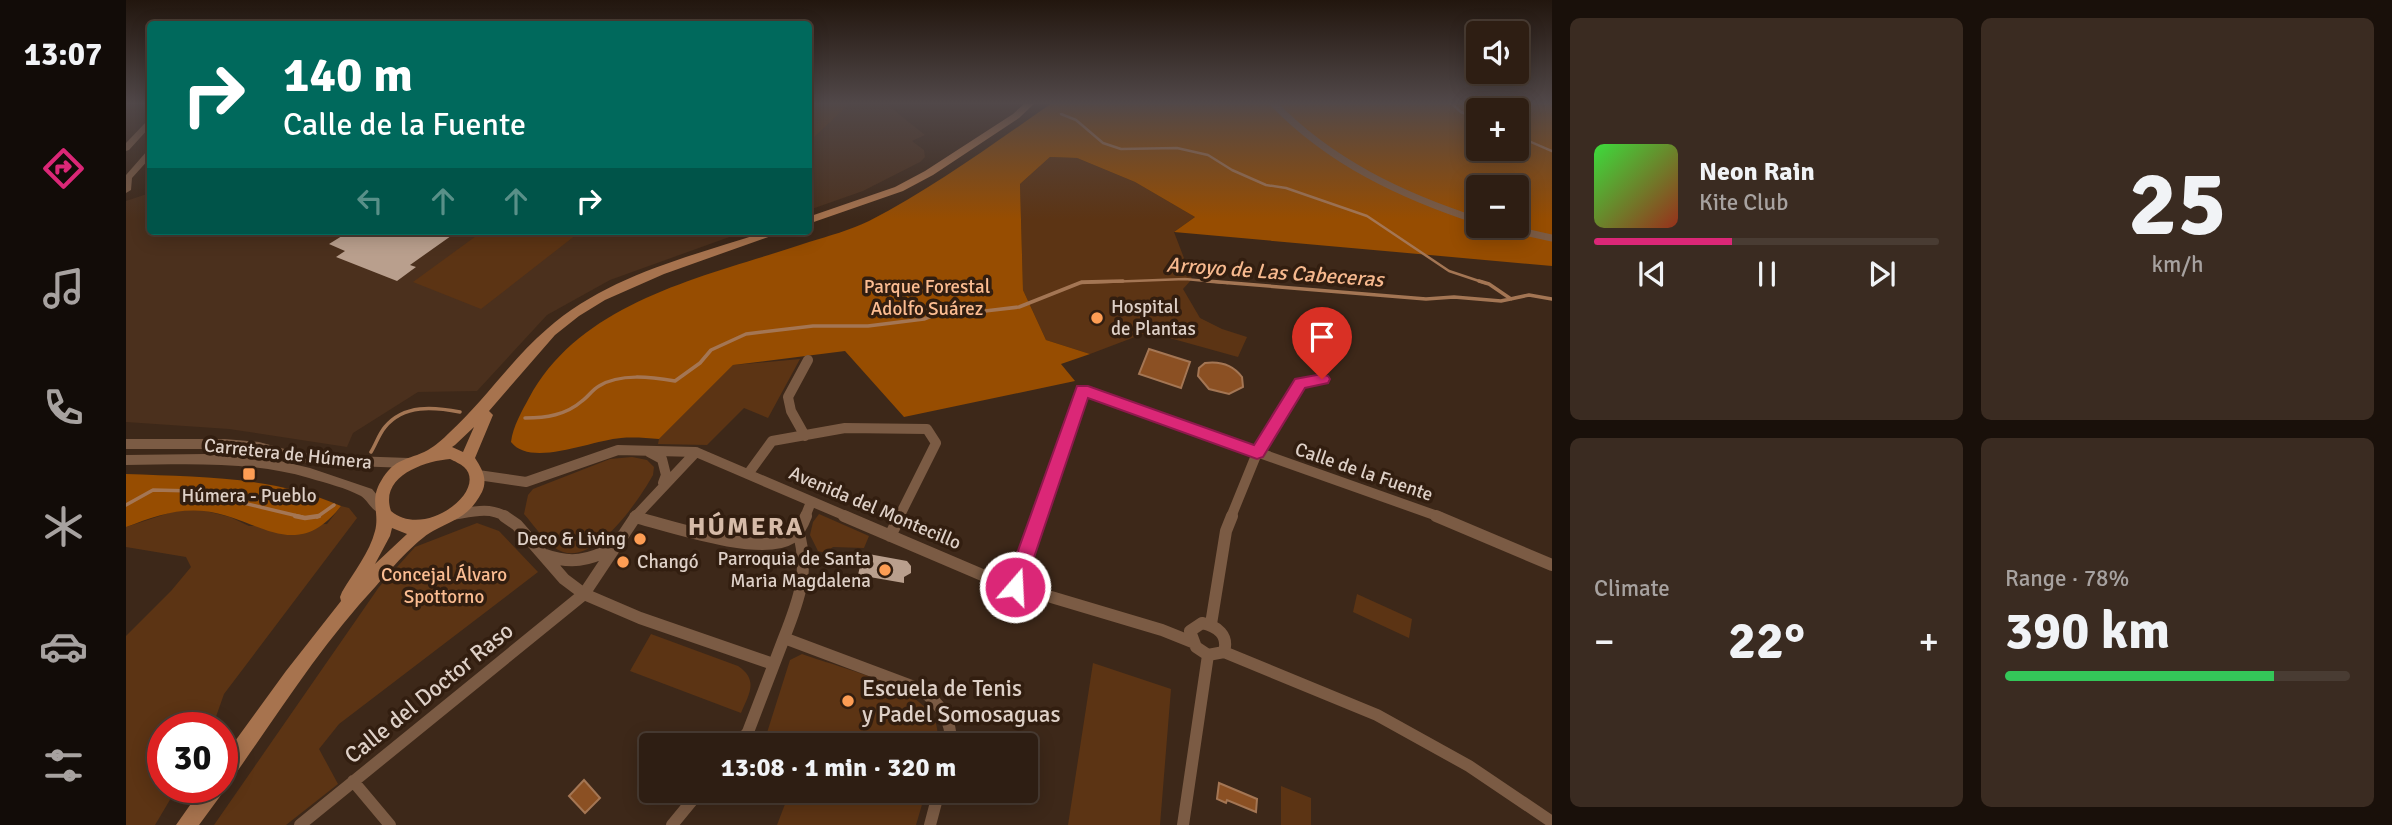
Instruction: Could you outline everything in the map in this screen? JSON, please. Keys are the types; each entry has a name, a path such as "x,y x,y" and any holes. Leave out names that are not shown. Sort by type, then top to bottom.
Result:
{"main road":[{"path":"812,220 836,211 919,171 967,142"},
{"path":"433,454 466,429 551,332 594,301 647,277 768,235"},
{"path":"467,459 478,429 500,389"},
{"path":"328,631 382,536 381,495 387,483 408,463 433,454 452,453 467,459 475,466 478,475 476,491 466,505 453,515 427,526 411,528 397,524 383,512"},
{"path":"238,754 328,631 388,562 427,526"},
{"path":"186,825 203,803"}],"street":[{"path":"1318,142 1350,163 1442,208 1466,216"},
{"path":"126,186 132,172 147,156"},
{"path":"1529,233 1552,238"},
{"path":"805,436 786,405 787,395 808,360"},
{"path":"1211,624 1226,531 1257,453 1300,383 1322,379"},
{"name":"Calle de la Fuente","path":"1015,587 1082,390 1437,516 1552,565"},
{"path":"748,474 772,441 845,428 927,429 936,443 890,536"},
{"name":"Carretera de Húmera","path":"126,444 225,444 259,447 292,456 323,460 408,463"},
{"path":"642,449 662,459 666,475 662,485"},
{"name":"Avenida del Montecillo","path":"478,475 526,482 544,478 606,452 642,449 696,452 1015,587 1191,636 1208,655"},
{"name":"Calle del Doctor Raso","path":"300,825 584,594 635,517 662,485 696,452"},
{"name":"Carretera de Húmera","path":"126,460 205,459 276,465 310,473 367,493 383,512"},
{"path":"635,517 759,546 783,542 798,531 811,502"},
{"path":"453,515 480,510 500,513 517,525 564,579 584,594 640,618 773,664"},
{"path":"747,733 806,578 806,558 798,531"},
{"path":"783,542 800,550 806,558"},
{"path":"542,554 559,561 575,563 595,558 616,546"},
{"path":"1191,636 1197,624 1211,624 1220,631 1225,647 1244,658 1377,715 1469,766 1552,822"},
{"path":"784,638 911,684 927,693 941,705 953,733"},
{"path":"1183,825 1208,655 1225,647"},
{"path":"353,782 390,825"},
{"path":"672,825 690,803"},
{"path":"930,825 936,803"}],"shaded area":[{"path":"812,142 913,142 924,150 925,157 920,162 863,191 812,209"},
{"path":"147,194 147,235 735,235 610,280 547,315 477,391 418,392 353,433 347,447 229,429 126,422 126,201"},
{"path":"1149,349 1190,362 1181,388 1139,374"},
{"path":"1205,363 1221,363 1230,367 1242,377 1243,387 1229,394 1209,389 1198,376 1199,368"},
{"path":"584,780 600,798 585,813 569,796"},
{"path":"1219,783 1257,799 1256,812 1227,800 1226,803 1217,799"}],"green space":[{"name":"Parque Forestal Adolfo Suárez","path":"997,142 1466,142 1466,161 1529,161 1529,142 1552,142 1552,266 1174,232 1195,217 1135,182 1077,158 1050,157 1020,184 1023,290 1046,340 1090,354 1061,364 1075,381 904,417 845,351 733,365 659,439 621,438 547,453 533,453 520,449 511,442 516,424 529,398 552,364 582,336 615,314 652,295 691,280 869,221"},
{"path":"1050,157 1077,158 1135,182 1195,217 1174,232 1192,279 1183,289 1200,318 1247,337 1238,357 1148,332 1090,354 1046,340 1023,290 1020,184"},
{"path":"478,235 576,235 481,309 413,282"},
{"path":"800,359 768,418 744,408 707,445 658,444 659,439 733,365"},
{"path":"632,457 647,460 654,467 653,475 616,527 589,548 576,553 557,549 524,514 528,495 533,489 610,459"},
{"path":"126,474 263,483 316,496 341,506 324,523 308,533 292,535 276,533 224,515 194,510 165,514 126,527"},
{"path":"341,506 349,508 357,518 224,694 218,712 147,712 147,803 168,803 155,825 126,825 126,636 191,567 186,557 126,547 126,527 181,509 230,517 249,526 327,524"},
{"path":"819,514 869,536 864,548 833,547 825,553 818,551 810,535 813,522"},
{"name":"Concejal Álvaro Spottorno","path":"477,523 499,531 538,572 339,724 319,749 338,784 286,825 214,825 229,803 238,803 238,790 379,587 415,547"},
{"path":"1357,594 1412,619 1409,638 1353,612"},
{"path":"651,634 738,666 744,671 750,688 741,713 630,671"},
{"name":"Escuela de Tenis y Padel Somosaguas","path":"802,654 894,687 925,707 934,719 937,733 767,733 790,660"},
{"path":"1093,663 1171,689 1160,825 1068,825"},
{"path":"1281,786 1311,798 1311,825 1281,825"},
{"path":"785,803 922,803 916,825 777,825"}],"building":[{"path":"344,235 452,235 410,265 416,267 397,281 336,257 345,251 329,244"},
{"name":"Parroquia de Santa Maria Magdalena","path":"863,553 907,561 911,566 911,573 904,577 904,583 858,575"}],"waterway":[{"path":"1101,142 1121,149 1177,148 1208,155 1232,170 1266,185 1286,188 1367,216 1449,271 1479,281"},
{"path":"1530,142 1552,151"},
{"name":"Arroyo de Las Cabeceras","path":"1081,283 1185,279 1228,283"},
{"name":"Arroyo de Las Cabeceras","path":"525,418 562,413 576,406 594,389 616,379 646,377 675,381 700,363 711,350 746,334 813,326 868,326 924,319 952,308 985,311 1019,307 1082,282 1123,281"},
{"name":"Arroyo de Las Cabeceras","path":"1207,281 1426,299 1511,299"},
{"path":"1479,281 1489,284 1511,299"},
{"path":"1479,281 1485,283"},
{"path":"1511,299 1529,295 1552,299"},
{"name":"Arroyo de Las Cabeceras","path":"371,452 385,427 401,414 430,408 460,412"},
{"name":"Arroyo de Las Cabeceras","path":"126,505 153,490 193,491 302,517"},
{"name":"Arroyo de Las Cabeceras","path":"318,516 334,505"},
{"name":"Arroyo de Las Cabeceras","path":"295,516 318,516"}],"place":[{"name":"Hospital de Plantas","path":"1097,318"},
{"name":"Húmera - Pueblo","path":"249,474"},
{"name":"Deco & Living","path":"640,539"},
{"name":"Changó","path":"623,562"},
{"name":"Parroquia de Santa Maria Magdalena","path":"885,570"},
{"name":"Escuela de Tenis y Padel Somosaguas","path":"848,701"}],"district":[{"name":"HÚMERA","path":"746,527"}],"route":[{"path":"1015,587 1082,390 1257,453 1300,383 1322,379"}]}
